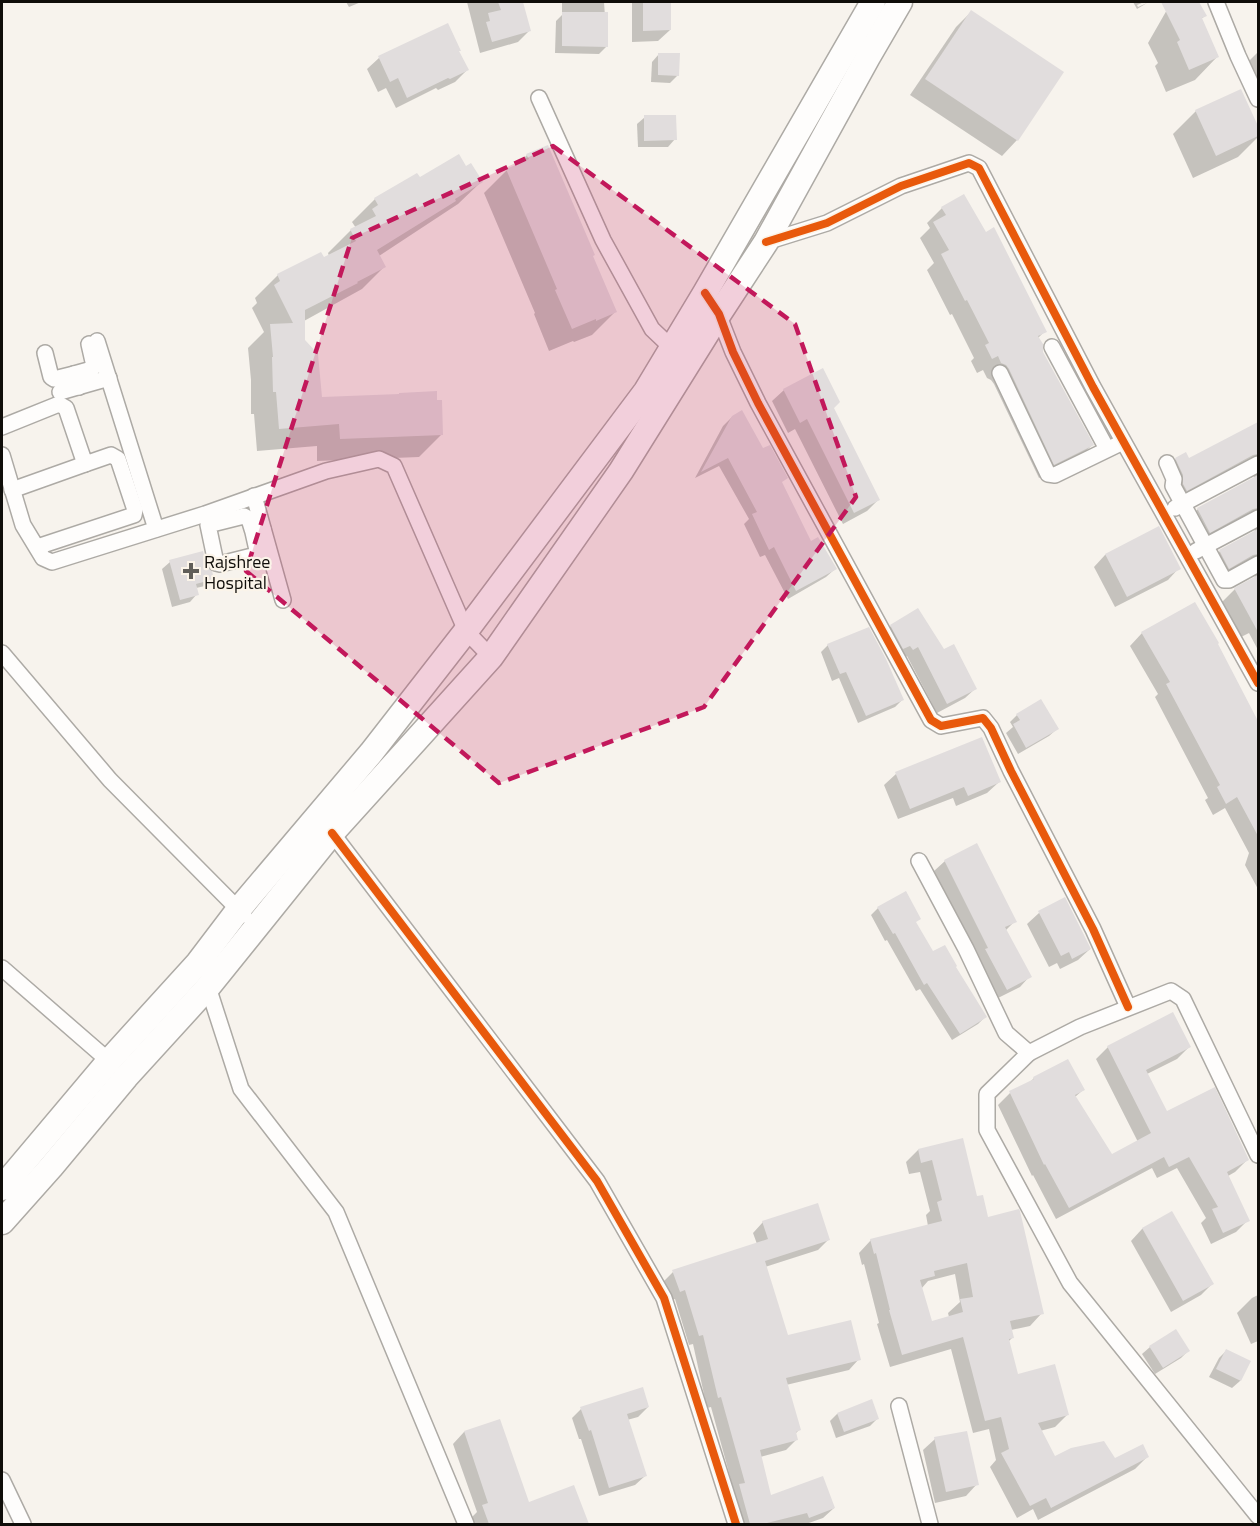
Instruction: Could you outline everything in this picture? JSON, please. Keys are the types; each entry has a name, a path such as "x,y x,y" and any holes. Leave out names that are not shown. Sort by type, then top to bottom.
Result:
{"main road":[{"path":"2,1222 126,1077 209,973 239,909 371,753 466,631 646,391 873,2"},
{"path":"2,1188 109,1061 209,973 255,927 332,833 490,657 621,471 766,242 900,2"}],"street":[{"path":"1216,2 1258,99"},
{"path":"539,98 603,240 652,329 672,348"},
{"path":"766,242 827,223 901,186 969,163 979,168 1093,387 1258,683"},
{"path":"705,292 719,314 733,352 758,403 931,720 941,726 983,718 991,728 1093,929 1128,1007"},
{"path":"60,393 94,366 93,342 109,378 156,529"},
{"path":"1052,347 1107,449"},
{"path":"45,353 51,377 54,379 109,378"},
{"path":"1000,373 1048,474 1055,475 1123,441"},
{"path":"1077,394 1093,387"},
{"path":"2,427 59,404 66,408 85,464"},
{"path":"2,455 23,525 43,558 52,562 156,529 206,519 244,516 258,531 283,600"},
{"path":"12,490 111,455 118,459 135,510 134,515 37,547"},
{"path":"206,519 254,496 326,471 379,459 394,466 466,631 490,657"},
{"path":"1167,463 1174,479 1173,486 1224,580 1229,580 1258,564"},
{"path":"1164,514 1258,464"},
{"path":"206,519 216,563 256,555 258,531 254,496"},
{"path":"1188,555 1258,518"},
{"path":"2,653 110,780 255,927"},
{"path":"332,833 597,1181 664,1298 736,1524"},
{"path":"919,861 1006,1033 1029,1053"},
{"path":"2,968 109,1061"},
{"path":"209,973 241,1089 336,1212 466,1524"},
{"path":"1258,1155 1184,999 1171,991 1080,1027 1029,1053 987,1094 987,1130 1070,1283 1258,1516"},
{"path":"899,1406 930,1524"},
{"path":"2,1480 23,1524"}],"highlighted area":[{"path":"553,146 795,324 856,497 704,707 499,783 246,571 352,238"}],"building":[{"path":"498,2 523,2 531,31 492,42 486,22 490,21 488,13 501,10"},
{"path":"643,2 671,2 671,30 643,31"},
{"path":"1161,2 1199,2 1207,16 1202,18 1219,57 1189,70 1177,42 1180,40"},
{"path":"971,10 1064,72 1018,141 925,79"},
{"path":"562,12 608,12 608,47 562,46"},
{"path":"448,23 469,70 407,98 398,78 390,82 378,56"},
{"path":"658,53 680,53 679,76 658,75"},
{"path":"1241,89 1258,126 1258,136 1216,156 1195,110"},
{"path":"644,115 676,115 677,140 644,141"},
{"path":"548,145 617,312 572,329 506,169 529,159 526,154"},
{"path":"459,154 466,166 471,163 483,182 377,250 386,267 305,310 305,340 318,354 322,397 437,391 437,400 442,400 443,435 340,439 339,424 279,429 276,392 273,392 270,324 293,323 274,285 280,281 277,274 321,252 324,257 356,241 350,229 376,216 372,209 378,205 374,198 417,173 420,177"},
{"path":"964,194 986,232 994,227 1047,332 1038,336 1043,344 1043,352 1094,445 1054,465 1009,369 1001,363 998,356 992,359 985,345 989,343 941,254 949,250 933,222 946,215 941,207"},
{"path":"823,368 840,402 834,408 880,500 854,513 807,419 800,423 783,389"},
{"path":"742,410 763,448 770,445 788,478 782,482 811,541 818,537 837,569 796,591 774,547 769,550 752,514 757,512 728,458 701,472 732,416"},
{"path":"1258,422 1258,454 1187,491 1175,458 1186,452 1189,458"},
{"path":"1258,475 1258,508 1210,533 1197,508"},
{"path":"1159,526 1181,569 1127,597 1105,554"},
{"path":"1258,529 1258,554 1229,569 1219,550"},
{"path":"203,551 214,579 196,584 199,595 180,600 169,560"},
{"path":"1258,575 1258,632 1234,588"},
{"path":"1195,602 1219,643 1258,721 1258,836 1237,797 1226,804 1217,787 1220,785 1166,684 1170,682 1141,632"},
{"path":"918,608 944,649 954,644 977,689 947,704 918,647 913,650 910,646 903,649 890,625"},
{"path":"869,627 904,700 866,716 846,672 840,674 827,644"},
{"path":"1041,699 1059,729 1026,748 1013,724 1020,720 1016,714"},
{"path":"982,737 1001,782 968,796 964,787 910,809 895,772"},
{"path":"977,843 1017,922 1005,927 1032,977 1007,990 985,949 988,948 944,860"},
{"path":"906,891 921,919 916,922 933,951 945,945 987,1017 960,1034 927,983 924,985 895,933 893,934 877,907"},
{"path":"1065,897 1091,949 1072,959 1069,952 1061,956 1038,911"},
{"path":"1173,1012 1191,1047 1146,1070 1167,1111 1215,1087 1249,1160 1227,1172 1250,1221 1223,1233 1212,1209 1218,1207 1189,1157 1169,1167 1164,1157 1069,1208 1044,1165 1009,1091 1068,1059 1085,1090 1075,1095 1112,1154 1151,1133 1107,1046"},
{"path":"963,1138 977,1196 983,1195 988,1217 1019,1209 1020,1211 1044,1314 1010,1321 1014,1338 1009,1339 1018,1374 1055,1364 1069,1415 1038,1423 1055,1456 1071,1448 1104,1441 1115,1458 1143,1444 1149,1457 1051,1508 1046,1498 1030,1506 1001,1453 1009,1449 1001,1417 985,1421 963,1337 902,1355 876,1253 874,1254 870,1239 942,1221 937,1202 942,1200 932,1160 921,1163 918,1149","holes":["967,1263 973,1297 960,1299 963,1312 932,1321 920,1280 935,1276 934,1271"]},
{"path":"818,1203 830,1240 765,1261 788,1335 851,1320 861,1360 786,1378 801,1430 796,1432 798,1440 760,1450 771,1495 823,1476 835,1508 809,1518 807,1513 763,1524 750,1524 739,1484 745,1483 721,1397 718,1398 703,1335 699,1336 685,1290 680,1292 672,1270 768,1239 762,1221"},
{"path":"1172,1211 1214,1284 1183,1301 1142,1228"},
{"path":"1176,1329 1190,1351 1163,1368 1149,1346"},
{"path":"1226,1349 1251,1361 1241,1381 1216,1369"},
{"path":"643,1387 649,1407 627,1414 647,1476 609,1488 591,1430 589,1431 580,1407"},
{"path":"872,1399 879,1419 844,1432 837,1413"},
{"path":"500,1419 529,1502 574,1485 589,1524 489,1524 482,1505 488,1503 464,1431"},
{"path":"967,1431 979,1485 946,1492 934,1437"}],"cycle path":[{"path":"766,242 827,223 901,186 969,163 979,168 1093,387 1258,683"},
{"path":"705,293 719,314 733,352 758,403 931,720 941,726 983,718 991,728 1093,929 1128,1007"},
{"path":"332,833 597,1181 664,1298 736,1524"}],"place":[{"name":"Rajshree Hospital","path":"191,571"}]}
